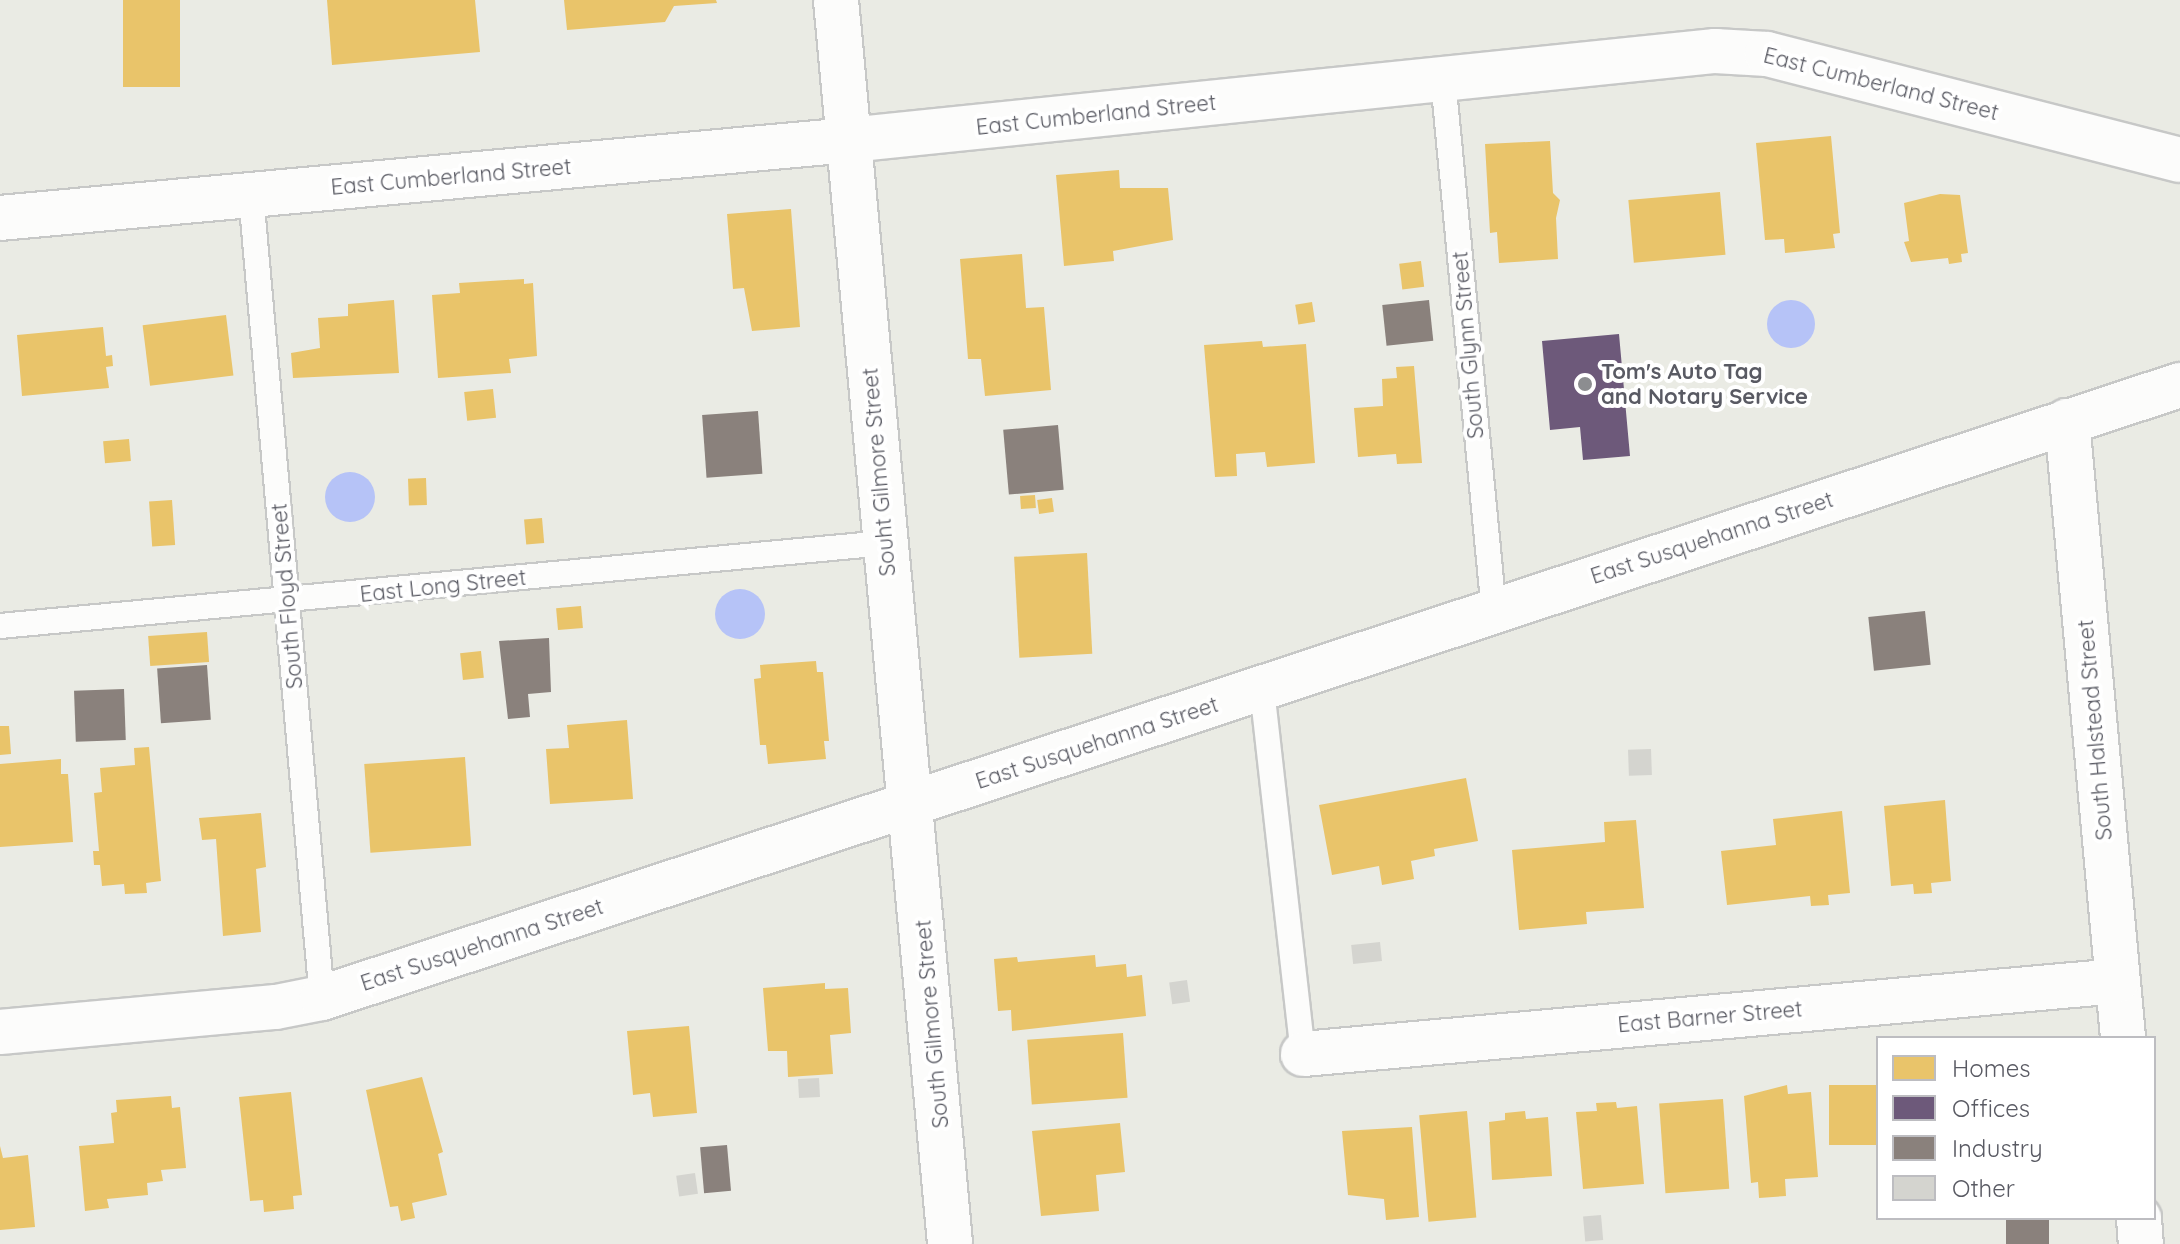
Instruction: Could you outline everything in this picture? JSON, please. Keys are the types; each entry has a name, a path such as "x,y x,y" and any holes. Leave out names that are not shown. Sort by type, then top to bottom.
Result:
{"street":[{"path":"836,0 849,140"},
{"name":"East Cumberland Street","path":"0,218 849,140 1715,51 1767,54 2180,160"},
{"name":"Souht Gilmore Street","path":"849,140 885,543 913,804"},
{"name":"East Susquehanna Street","path":"0,1032 276,1007 322,998 2180,385"},
{"name":"South Halstead Street","path":"2067,421 2123,1036"},
{"name":"South Gilmore Street","path":"913,804 950,1244"},
{"name":"East Barner Street","path":"1303,1054 2117,981"},
{"path":"2139,1220 2141,1244"}],"lane":[{"name":"South Glynn Street","path":"1443,79 1494,612"},
{"name":"South Floyd Street","path":"251,195 322,998"},
{"name":"East Long Street","path":"0,626 885,543"},
{"path":"1262,689 1303,1054"}],"water":[{"path":"1791,300 1808,307 1815,324 1808,341 1791,348 1774,341 1767,324 1774,307"},
{"path":"350,472 368,479 375,497 368,515 350,522 332,515 325,497 332,479"},
{"path":"740,589 758,596 765,614 758,632 740,639 722,632 715,614 722,596"}],"building: Homes":[{"path":"123,0 180,0 180,87 123,87"},
{"path":"327,0 475,0 480,52 332,65"},
{"path":"564,0 716,0 717,3 674,6 665,22 567,30"},
{"path":"1831,136 1840,233 1833,234 1835,248 1785,253 1784,239 1765,240 1756,143"},
{"path":"1550,141 1553,193 1560,200 1556,218 1558,259 1499,263 1497,232 1490,233 1485,144"},
{"path":"1119,170 1120,188 1168,188 1173,240 1113,251 1114,261 1064,266 1056,175"},
{"path":"1720,192 1725,255 1634,263 1628,200"},
{"path":"1940,194 1960,195 1968,253 1961,254 1962,262 1949,264 1948,258 1911,262 1904,242 1909,241 1904,203"},
{"path":"791,209 800,327 752,331 744,288 733,289 727,214"},
{"path":"1022,254 1026,308 1044,307 1051,390 985,396 981,359 968,359 960,259"},
{"path":"1421,261 1424,287 1402,289 1399,264"},
{"path":"524,279 524,284 533,283 537,356 509,359 511,373 438,378 432,295 460,293 459,283"},
{"path":"394,300 399,373 293,378 291,353 320,348 318,318 348,316 348,304"},
{"path":"1312,302 1315,322 1298,324 1295,305"},
{"path":"226,315 233,376 150,386 143,325"},
{"path":"103,327 106,356 112,355 113,366 106,367 109,388 22,396 17,335"},
{"path":"1262,341 1263,347 1306,344 1315,463 1267,467 1265,452 1236,454 1237,476 1215,477 1204,345"},
{"path":"1414,366 1422,463 1397,464 1396,454 1358,457 1354,408 1383,406 1382,379 1397,378 1396,367"},
{"path":"493,389 496,418 467,421 464,392"},
{"path":"129,439 131,461 105,463 103,441"},
{"path":"426,478 427,505 409,506 408,479"},
{"path":"1035,495 1036,508 1021,509 1020,496"},
{"path":"1052,498 1054,512 1039,514 1037,500"},
{"path":"172,500 175,545 152,546 149,502"},
{"path":"542,518 544,543 526,544 524,520"},
{"path":"1087,553 1092,654 1019,658 1014,557"},
{"path":"581,606 583,628 558,630 556,608"},
{"path":"207,632 209,662 150,666 148,636"},
{"path":"481,651 484,678 463,680 460,653"},
{"path":"816,661 817,672 823,672 829,741 824,741 826,759 768,764 766,745 760,745 754,679 761,678 760,665"},
{"path":"627,720 633,799 550,804 546,749 569,748 567,725"},
{"path":"0,726 9,726 11,754 0,755"},
{"path":"149,747 161,881 146,883 147,893 125,894 124,884 102,886 100,865 94,865 93,851 99,851 94,793 102,792 100,768 135,765 134,748"},
{"path":"465,757 471,846 370,853 364,764"},
{"path":"61,759 61,774 68,774 73,842 0,847 0,764"},
{"path":"1466,778 1478,841 1434,849 1435,856 1411,861 1414,879 1382,885 1379,866 1332,875 1319,805"},
{"path":"1945,800 1951,881 1931,883 1932,893 1914,894 1913,884 1891,886 1884,806"},
{"path":"1842,811 1850,893 1828,895 1829,905 1811,906 1810,896 1727,905 1721,851 1776,845 1773,819"},
{"path":"261,813 266,867 256,869 261,932 223,936 216,839 202,840 199,818"},
{"path":"1636,820 1644,908 1586,912 1587,924 1519,930 1512,850 1605,842 1604,822"},
{"path":"1095,955 1096,967 1126,964 1127,977 1142,975 1146,1016 1012,1031 1011,1010 998,1011 994,959 1017,957 1018,962"},
{"path":"825,983 825,989 848,988 851,1033 830,1035 833,1074 788,1077 787,1051 768,1051 763,988"},
{"path":"689,1026 697,1113 653,1117 650,1093 633,1095 627,1031"},
{"path":"1123,1033 1128,1098 1032,1105 1027,1040"},
{"path":"422,1077 443,1152 438,1154 447,1195 412,1203 415,1218 401,1221 398,1206 390,1207 366,1090"},
{"path":"1787,1085 1788,1094 1811,1092 1818,1177 1785,1179 1786,1196 1759,1198 1758,1182 1751,1183 1744,1096"},
{"path":"1829,1085 1876,1085 1876,1145 1829,1145"},
{"path":"291,1092 302,1195 293,1196 294,1209 264,1212 263,1200 250,1201 239,1097"},
{"path":"171,1096 172,1108 180,1107 186,1168 161,1170 163,1181 147,1183 148,1195 107,1199 109,1208 85,1211 79,1146 114,1143 111,1113 117,1112 116,1100"},
{"path":"1723,1099 1729,1189 1665,1193 1659,1103"},
{"path":"1616,1102 1617,1108 1637,1106 1644,1184 1583,1189 1576,1112 1597,1111 1596,1103"},
{"path":"1467,1111 1476,1218 1429,1222 1419,1115"},
{"path":"1525,1111 1526,1119 1548,1117 1552,1176 1492,1180 1489,1122 1505,1120 1505,1113"},
{"path":"1120,1123 1125,1172 1096,1175 1099,1211 1041,1216 1032,1131"},
{"path":"1412,1127 1419,1217 1386,1220 1384,1199 1348,1195 1342,1131"},
{"path":"0,1146 3,1158 28,1155 35,1227 0,1230"}],"building: Offices":[{"name":"Tom's Auto Tag and Notary Service","path":"1619,334 1630,456 1583,460 1580,427 1550,430 1542,341"}],"building: Industry":[{"path":"1429,300 1433,341 1387,346 1382,305"},
{"path":"758,411 762,474 707,478 702,415"},
{"path":"1058,425 1064,490 1009,495 1003,430"},
{"path":"1925,611 1931,665 1874,671 1868,617"},
{"path":"549,638 551,692 528,694 530,717 508,719 499,641"},
{"path":"207,665 211,720 161,723 157,668"},
{"path":"124,689 126,740 76,742 74,691"},
{"path":"727,1145 731,1191 704,1193 700,1147"},
{"path":"2006,1220 2049,1220 2049,1244 2006,1244"}],"building: Other":[{"path":"1651,749 1652,775 1629,776 1628,750"},
{"path":"1380,942 1382,961 1353,964 1351,945"},
{"path":"1187,980 1190,1002 1172,1004 1169,983"},
{"path":"819,1078 820,1097 799,1098 798,1079"},
{"path":"695,1173 698,1194 679,1196 676,1176"},
{"path":"1601,1215 1603,1240 1585,1241 1583,1217"}],"place":[{"name":"Tom's Auto Tag and Notary Service","path":"1585,384"}]}
